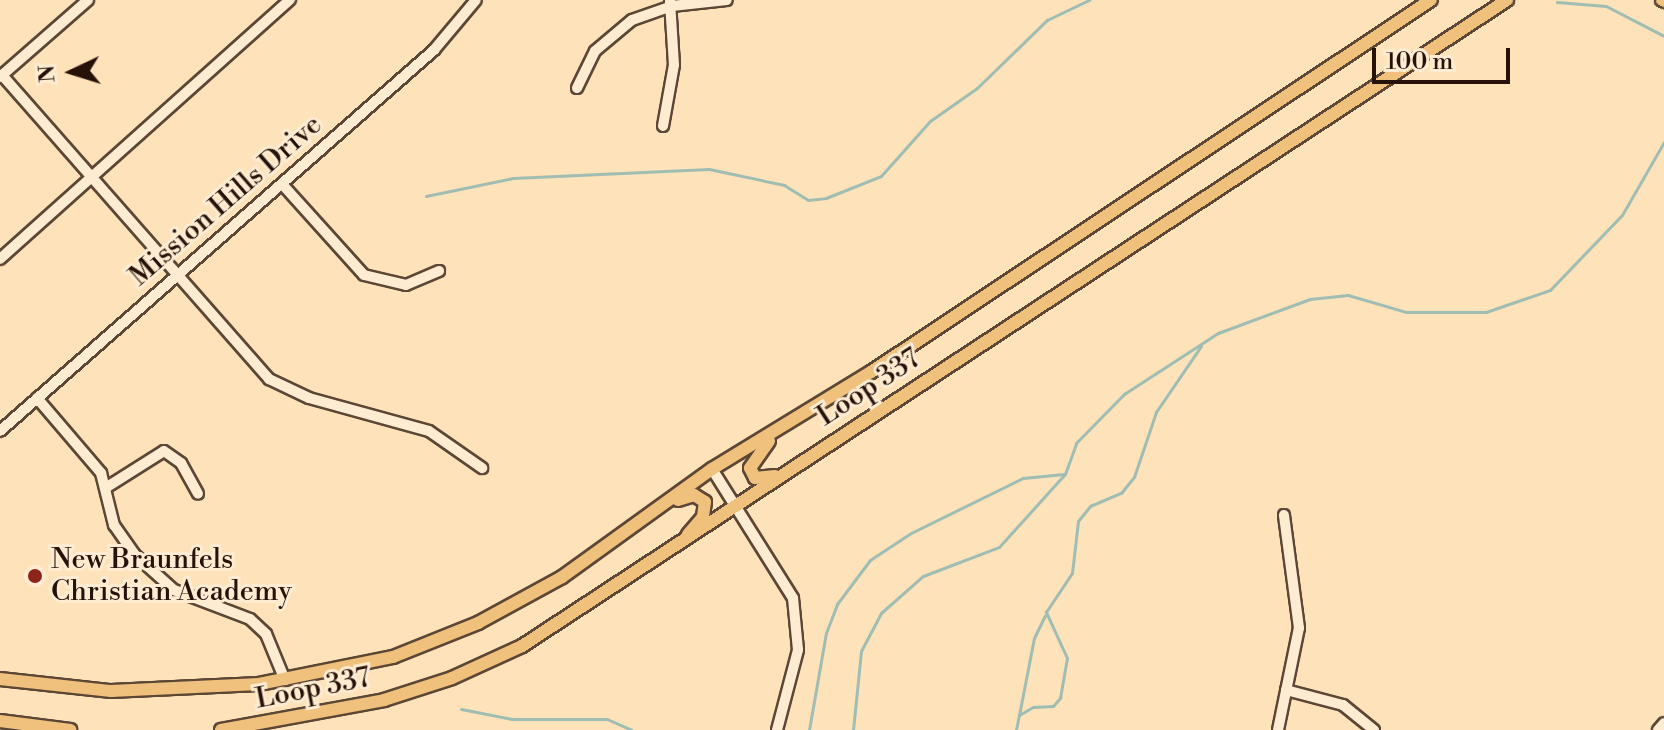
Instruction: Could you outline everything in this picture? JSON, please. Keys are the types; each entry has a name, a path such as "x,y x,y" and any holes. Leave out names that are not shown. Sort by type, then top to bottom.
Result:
{"main road":[{"name":"Loop 337","path":"0,682 111,691 285,680 393,657 465,629 562,577 669,503 712,469 783,428 1431,0"},
{"name":"Loop 337","path":"221,730 384,700 452,678 522,646 663,559 783,473 1507,0"},
{"path":"783,428 756,454 750,468 760,479 783,473"},
{"path":"663,559 697,525 706,506 694,495 669,503"},
{"path":"0,721 70,730"}],"street":[{"path":"88,0 1,76 175,276 277,385 429,431 482,468"},
{"path":"0,259 290,0"},
{"name":"Mission Hills Drive","path":"0,431 434,50 476,0"},
{"path":"577,88 584,68 612,33 670,3 727,0"},
{"path":"663,126 674,65 670,3"},
{"path":"282,184 364,275 406,285 439,271"},
{"path":"37,398 94,463 107,487 109,528 166,585 228,606 258,626 285,680"},
{"path":"107,487 164,451 181,463 198,494"},
{"path":"712,469 784,577 797,617 798,650 777,730"},
{"path":"1278,730 1299,612 1284,515"},
{"path":"1286,690 1343,705 1374,730"},
{"path":"1658,730 1664,723"}],"waterway":[{"path":"426,196 513,178 709,169 784,185 808,200 826,198 881,176 930,121 977,88 1047,20 1089,0"},
{"path":"1557,2 1606,6 1664,36"},
{"path":"853,730 861,651 881,613 923,576 999,547 1065,474 1076,443 1124,394 1218,333 1310,299 1348,295 1406,312 1486,312 1550,290 1622,215 1664,142"},
{"path":"1016,730 1019,715 1033,707 1053,706 1060,698 1067,658 1046,612 1072,573 1078,521 1090,506 1121,493 1134,477 1156,412 1201,346"},
{"path":"809,730 826,633 837,604 870,560 911,533 1023,478 1064,474"},
{"path":"1019,715 1034,638 1045,615"},
{"path":"461,709 512,719 607,719 632,730"}],"place":[{"name":"New Braunfels Christian Academy","path":"35,576"}]}
